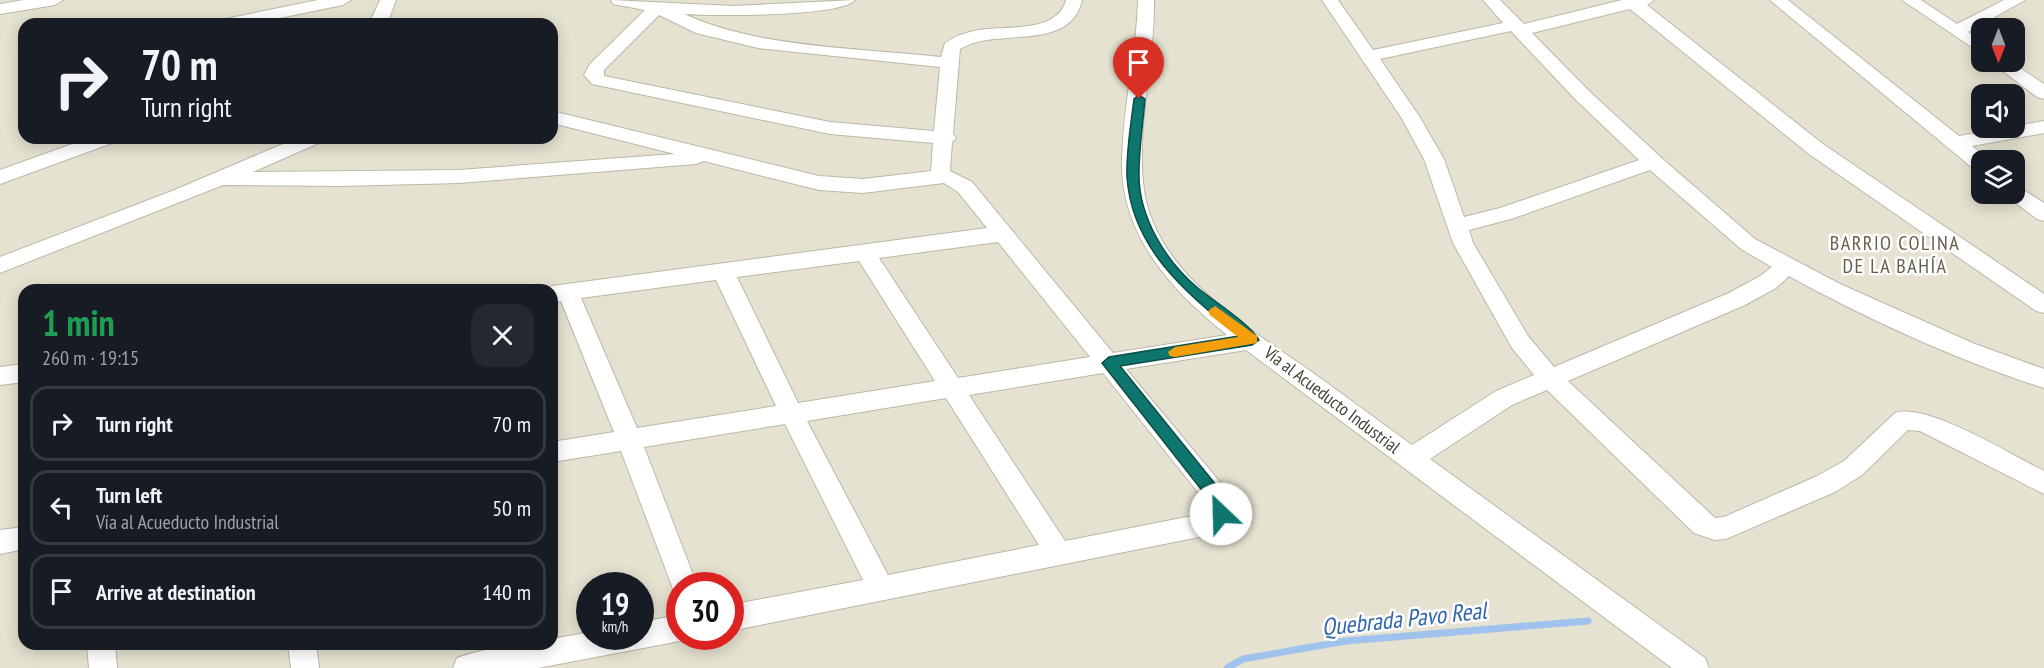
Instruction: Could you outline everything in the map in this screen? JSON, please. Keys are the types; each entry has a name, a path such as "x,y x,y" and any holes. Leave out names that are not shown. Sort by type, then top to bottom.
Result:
{"street":[{"path":"0,9 55,0"},
{"path":"254,18 343,0"},
{"path":"380,18 388,0"},
{"path":"619,0 657,8 737,10 811,6 847,0"},
{"path":"940,176 951,47 956,42 1055,25 1070,14 1074,0"},
{"name":"Vía al Acueducto Industrial","path":"1146,0 1143,72 1132,156 1137,205 1150,237 1171,269 1201,300 1252,340 1687,666"},
{"path":"1330,0 1410,116 1434,159 1474,267 1520,342 1551,378 1692,517 1703,525 1715,529 1726,528 1826,484 1872,452 1903,420 1924,422 2044,483"},
{"path":"1491,0 1582,94 1730,231 1785,267 1832,291 1967,350 2044,379"},
{"path":"1778,0 1971,156"},
{"path":"1910,0 1971,41"},
{"path":"1956,31 2017,0"},
{"path":"1370,56 1637,1 1816,150 2044,305"},
{"path":"657,8 702,29 758,44 951,63"},
{"path":"657,8 596,68 593,75 598,80 830,128 945,138"},
{"path":"2014,72 2044,93"},
{"path":"558,119 709,157 837,186 863,186 940,176 949,177 965,187 1109,363 1215,495 1221,514 1218,521 1209,524 744,615"},
{"path":"1956,143 2044,127"},
{"path":"0,177 91,144"},
{"path":"0,265 221,178 300,144"},
{"path":"221,178 322,181 418,180 519,174 709,157"},
{"path":"1457,226 1504,214 1653,162"},
{"path":"2025,199 2044,214"},
{"path":"679,572 629,439 560,293 1002,234"},
{"path":"864,252 1060,555"},
{"path":"1410,459 1504,398 1737,299 1768,282 1785,267"},
{"path":"723,271 791,413 882,589"},
{"path":"558,451 1252,340"},
{"path":"0,376 18,374"},
{"path":"0,542 18,539"},
{"path":"558,645 666,630"},
{"path":"102,650 103,668"},
{"path":"303,650 306,668"},
{"path":"467,668 500,653 522,650"}],"shaded area":[{"path":"0,0 2044,0 2044,668 0,668"}],"waterway":[{"name":"Quebrada Pavo Real","path":"1227,668 1243,659 1346,641 1588,621"}],"slow traffic":[{"path":"1175,352 1252,340 1215,311"}],"district":[{"name":"BARRIO COLINA DE LA BAHÍA","path":"1895,254"}],"route":[{"path":"1139,99 1132,156 1134,190 1142,220 1171,269 1220,315 1252,340 1109,363 1215,495 1221,514"}]}
